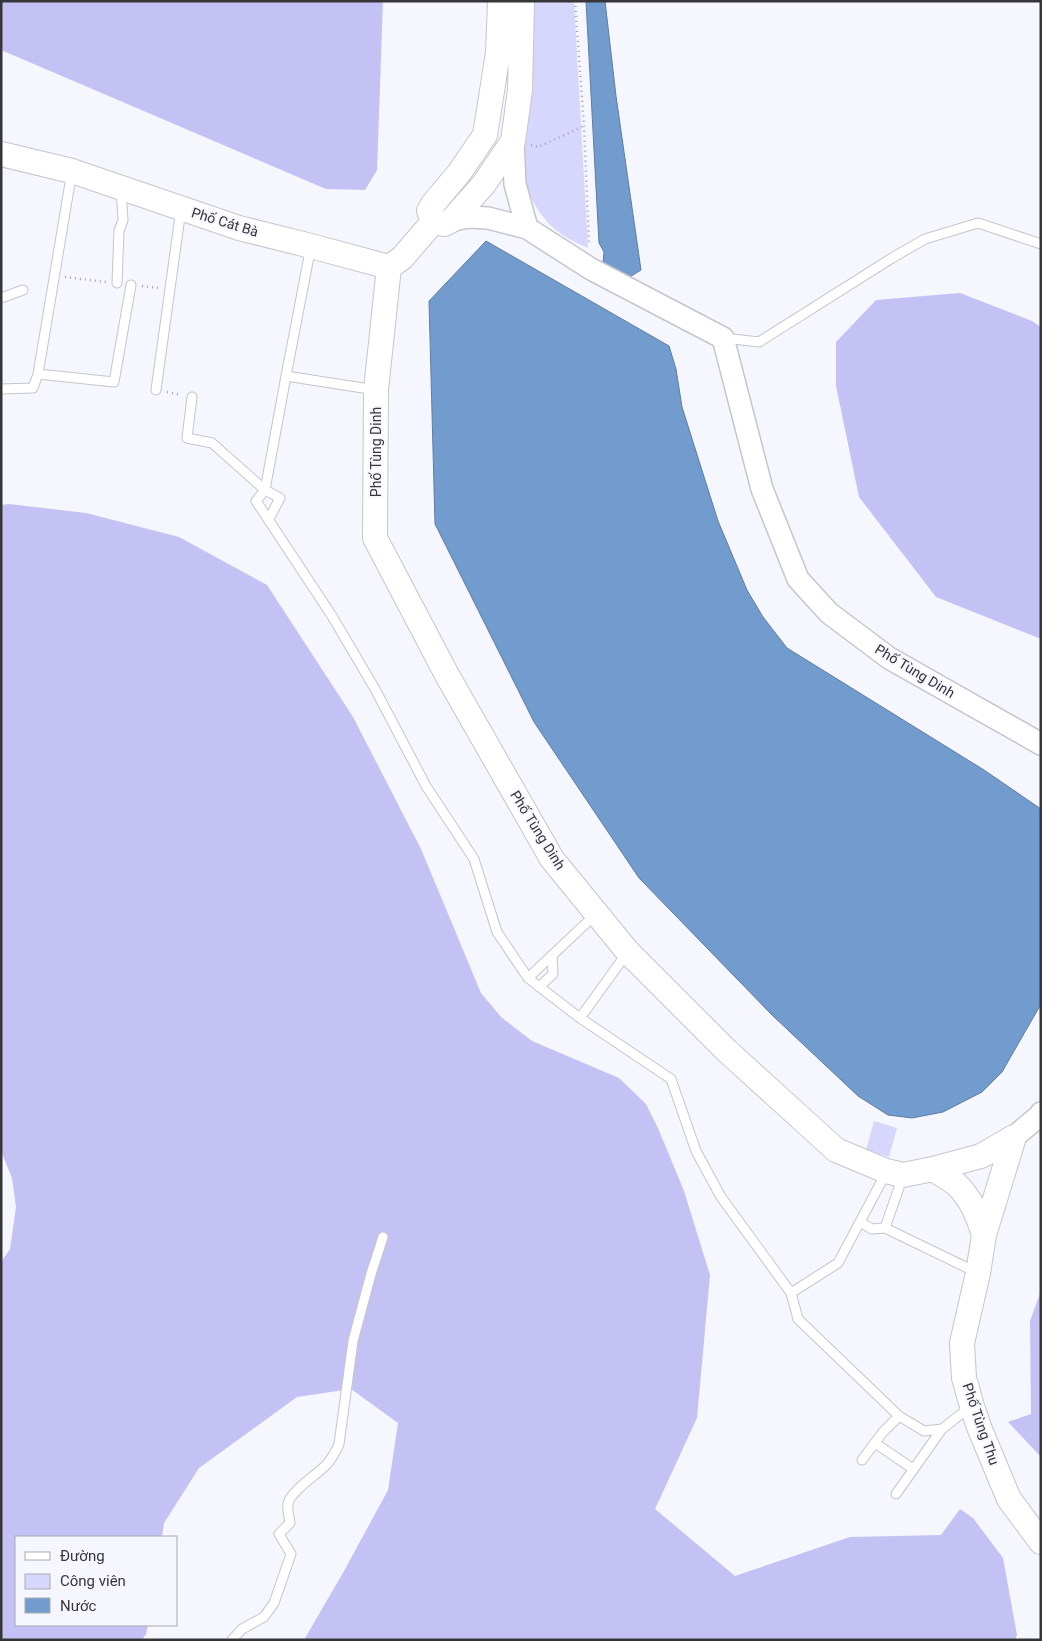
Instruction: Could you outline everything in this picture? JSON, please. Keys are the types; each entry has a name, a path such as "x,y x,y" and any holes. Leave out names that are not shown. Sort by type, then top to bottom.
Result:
{"main road":[{"path":"443,221 429,211 459,173 485,135 498,53 500,1"},
{"path":"389,268 484,184 513,141 520,90 522,1"},
{"path":"485,135 513,141"},
{"name":"Phố Cát Bà","path":"1,154 72,171 239,228 389,268"},
{"name":"Phố Tùng Dinh","path":"389,268 376,390 375,538 447,675 552,859 628,952 727,1051 836,1150 895,1173"},
{"path":"895,1173 933,1169 981,1156 1014,1138"},
{"name":"Phố Tùng Thu","path":"1014,1138 984,1235 978,1274 962,1344 964,1378 972,1406 1009,1499 1041,1542"},
{"path":"933,1169 956,1184 969,1199 978,1215 984,1235"}],"street":[{"path":"513,141 515,184 527,228"},
{"path":"443,221 470,217 488,218 527,228 591,269 724,338"},
{"name":"Phố Tùng Dinh","path":"724,338 762,490 798,579 829,613 888,658 1041,744"},
{"path":"1014,1138 1041,1113"}],"lane":[{"path":"1,388 33,388 38,374 72,171"},
{"path":"116,283 119,231 123,220 121,188"},
{"path":"156,390 181,209"},
{"path":"724,338 759,342 925,239 978,223 1041,244"},
{"path":"311,246 265,490 256,501 332,616 375,689 426,786 474,859 497,932 528,978 580,1018 671,1080 696,1150 722,1197 791,1293 798,1319 899,1416 924,1431 942,1429"},
{"path":"38,374 114,382 131,285"},
{"path":"1,298 23,290"},
{"path":"286,376 376,390"},
{"path":"192,398 187,438 212,443 265,490 280,498 269,519"},
{"path":"528,978 596,913"},
{"path":"580,1018 628,952"},
{"path":"539,987 553,974 552,955"},
{"path":"791,1293 838,1263 860,1222 895,1173"},
{"path":"885,1228 895,1173"},
{"path":"860,1222 872,1229 885,1228 978,1274"},
{"path":"232,1640 242,1629 264,1617 274,1603 291,1554 278,1534 290,1523 289,1502 294,1493 326,1465 339,1444 353,1340 383,1237"},
{"path":"896,1494 942,1429 972,1406"},
{"path":"862,1460 899,1416"},
{"path":"875,1443 913,1469"}],"path":[{"path":"575,1 584,126 589,243"},
{"path":"513,141 538,147 584,126"},
{"path":"156,390 192,398"}],"green space":[{"path":"519,1 574,1 588,248 556,230 542,216 524,184 503,176"},
{"path":"874,1121 897,1128 889,1157 866,1150"}],"shaded area":[{"path":"1,1 383,1 377,170 365,190 326,189 1,50"},
{"path":"960,293 1032,321 1041,327 1041,639 936,597 859,497 836,386 836,342 876,300"},
{"path":"9,504 86,513 179,537 267,585 353,717 421,849 481,993 501,1017 532,1041 619,1078 646,1104 684,1191 710,1275 697,1418 655,1509 735,1576 850,1537 941,1535 960,1509 973,1518 1003,1558 1017,1635 1015,1640 304,1640 388,1490 398,1423 351,1389 297,1397 199,1468 164,1523 162,1536 15,1536 15,1626 148,1626 142,1640 1,1640 1,1262 10,1249 16,1207 12,1178 1,1151 1,505"},
{"path":"1041,1291 1041,1457 1008,1422 1031,1414 1030,1321"}],"water":[{"path":"586,1 605,1 616,96 641,270 628,278 603,263 604,252 599,243"},
{"path":"486,241 669,346 676,369 682,407 718,521 747,590 763,617 787,648 984,770 1041,809 1041,1004 1002,1072 982,1092 943,1112 912,1118 888,1115 858,1096 772,1015 639,878 534,722 435,524 429,301"}]}
